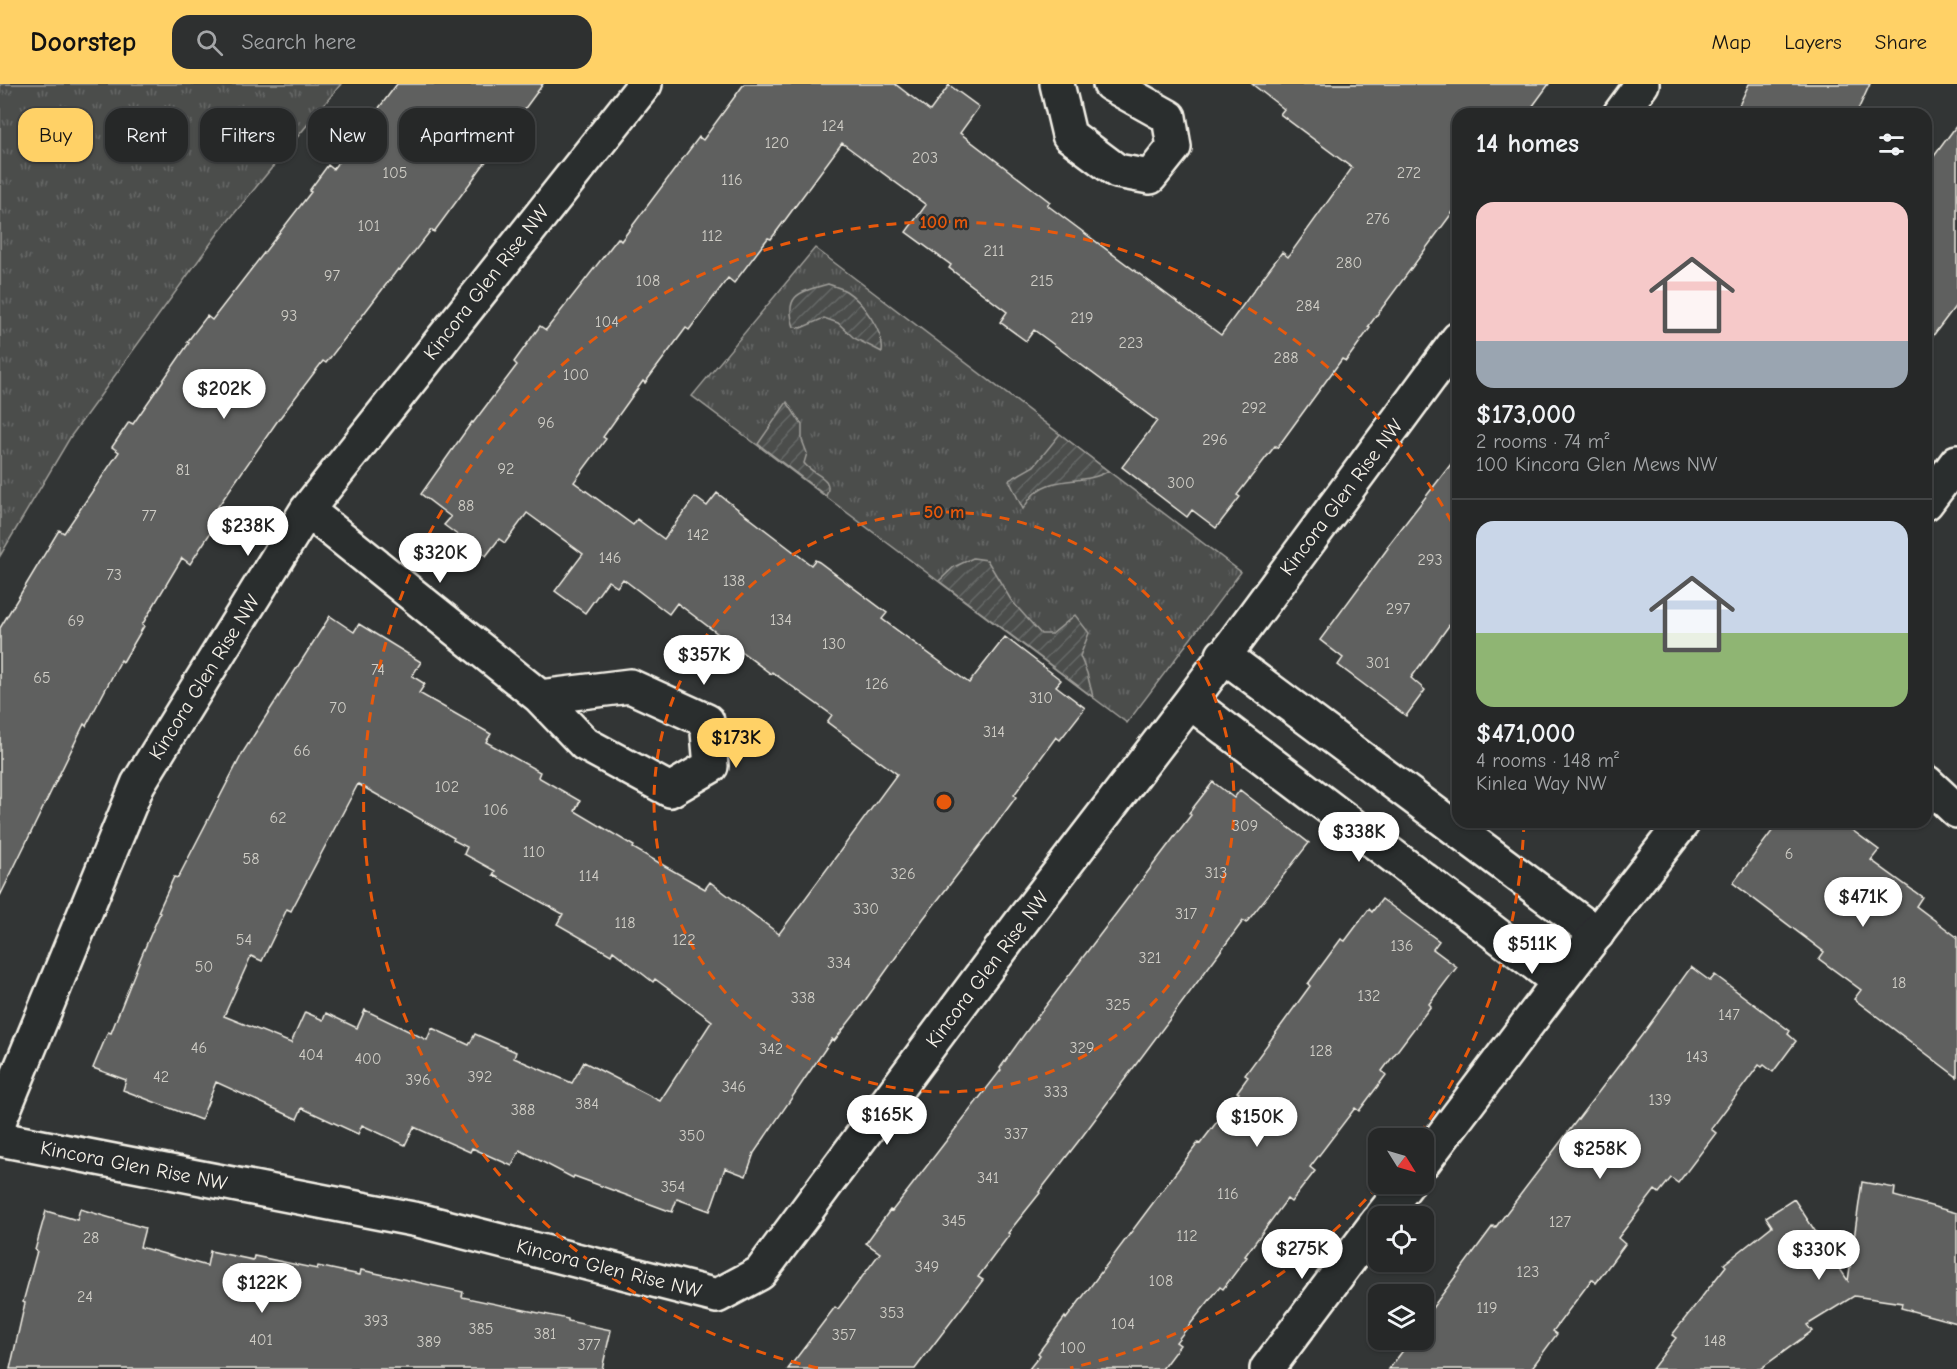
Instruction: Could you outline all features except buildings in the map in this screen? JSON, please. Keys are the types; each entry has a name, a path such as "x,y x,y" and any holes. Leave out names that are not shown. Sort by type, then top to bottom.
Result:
{"street":[{"name":"Kincora Glen Rise NW","path":"0,1119 138,784 307,510 563,184 645,84"},
{"path":"1057,84 1069,135 1117,171 1150,177 1174,147 1169,117 1110,84"},
{"path":"1624,108 1642,84"},
{"name":"Kincora Glen Rise NW","path":"0,1138 418,1220 717,1296 760,1273 1019,925 1190,702 1452,347"},
{"path":"1932,495 1957,462"},
{"path":"307,510 540,697 585,744 670,790 711,766 707,721 630,686 540,697"},
{"path":"1223,655 1452,826"},
{"path":"1190,702 1558,982"},
{"path":"1932,788 1957,811"},
{"path":"1455,828 1597,934"},
{"path":"1434,1148 1558,982 1678,828"},
{"path":"1390,1206 1399,1194"},
{"path":"1267,1369 1368,1234"}],"green space":[{"path":"0,84 341,84 321,108 308,108 308,124 296,139 296,108 200,108 200,162 277,162 219,232 71,436 0,556"},
{"path":"815,248 1241,572 1127,723 692,396"},
{"path":"828,284 846,291 859,302 876,327 882,344 882,352 854,338 838,323 824,318 801,328 794,327 791,316 793,301 802,292"},
{"path":"787,402 802,425 802,440 807,453 804,463 828,484 826,496 758,444"},
{"path":"1060,434 1108,471 1090,478 1043,487 1033,495 1023,509 1009,480 1034,466"},
{"path":"973,558 987,560 1011,600 1041,634 1052,634 1075,615 1089,633 1080,656 1093,697 939,581 954,567"}]}
